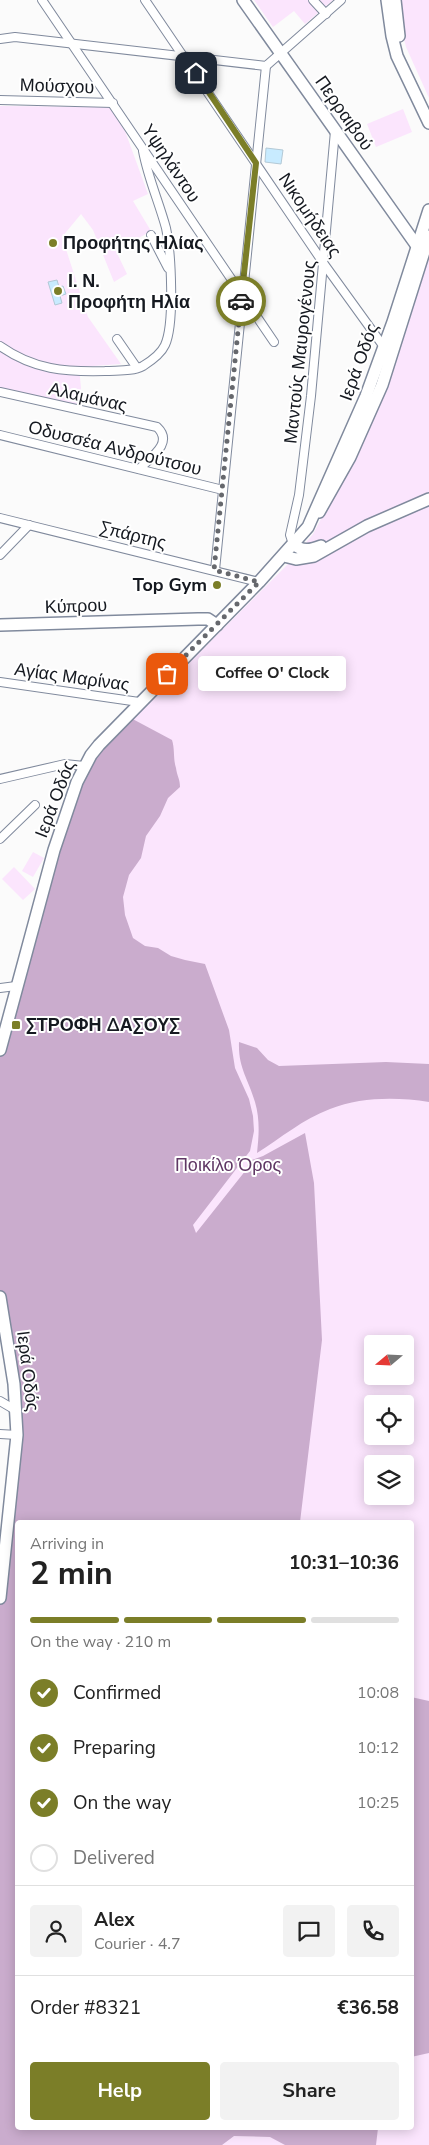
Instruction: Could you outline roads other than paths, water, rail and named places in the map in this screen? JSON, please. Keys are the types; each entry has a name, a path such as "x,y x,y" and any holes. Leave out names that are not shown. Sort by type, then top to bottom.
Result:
{"main road":[{"name":"Περραιβού","path":"243,0 418,246"},
{"path":"387,0 397,56 429,123"},
{"path":"395,0 399,34 404,54 429,107"},
{"name":"Ιερά Οδός","path":"309,524 352,429 384,347 429,210"},
{"name":"Ιερά Οδός","path":"0,1050 54,850 84,766 99,745 139,702 285,554 322,509 350,457 382,385 429,236"},
{"path":"293,544 299,549 305,550 322,545 429,498"},
{"path":"309,524 308,534 312,540 322,545"},
{"path":"285,554 296,560 314,556 331,548 350,534"},
{"name":"Κύπρου","path":"0,626 208,619 217,624"},
{"path":"183,620 196,625 205,636"},
{"name":"Ιερά Οδός","path":"0,1297 17,1411 17,1435 0,1598"}],"street":[{"name":"Υψηλάντου","path":"42,0 274,342"},
{"name":"Νικομήδειας","path":"145,0 324,264 384,347"},
{"path":"313,0 326,14"},
{"path":"0,35 266,66 341,0"},
{"path":"0,39 15,37"},
{"path":"214,570 266,66"},
{"name":"Μούσχου","path":"0,100 113,103"},
{"name":"Μαντούς Μαυρογένους","path":"293,544 290,535 300,486 336,131"},
{"path":"0,346 25,360 52,369 86,371 137,368 162,351 167,340 170,318 167,236 159,204 146,168 142,147"},
{"path":"152,236 169,272"},
{"path":"117,339 137,368"},
{"name":"Αλαμάνας","path":"0,392 157,428 162,432 164,438 162,447 139,469"},
{"name":"Οδυσσέα Ανδρούτσου","path":"0,435 222,490"},
{"name":"Σπάρτης","path":"0,518 259,582"},
{"path":"0,556 29,525"},
{"name":"Αγίας Μαρίνας","path":"0,682 139,702"},
{"path":"0,779 64,764 84,766"},
{"path":"0,839 35,805"},
{"path":"0,988 16,986"},
{"path":"0,1401 17,1411"},
{"path":"0,1434 17,1435"}],"place":[{"name":"Προφήτης Ηλίας","path":"53,243"},
{"name":"Ι. Ν. Προφήτη Ηλία","path":"58,291"},
{"name":"Top Gym","path":"217,585"},
{"name":"Coffee O' Clock","path":"167,674"},
{"name":"ΣΤΡΟΦΗ ΔΑΣΟΥΣ","path":"16,1025"}],"park label":[{"name":"Ποικίλο Όρος","path":"228,1165"}]}
